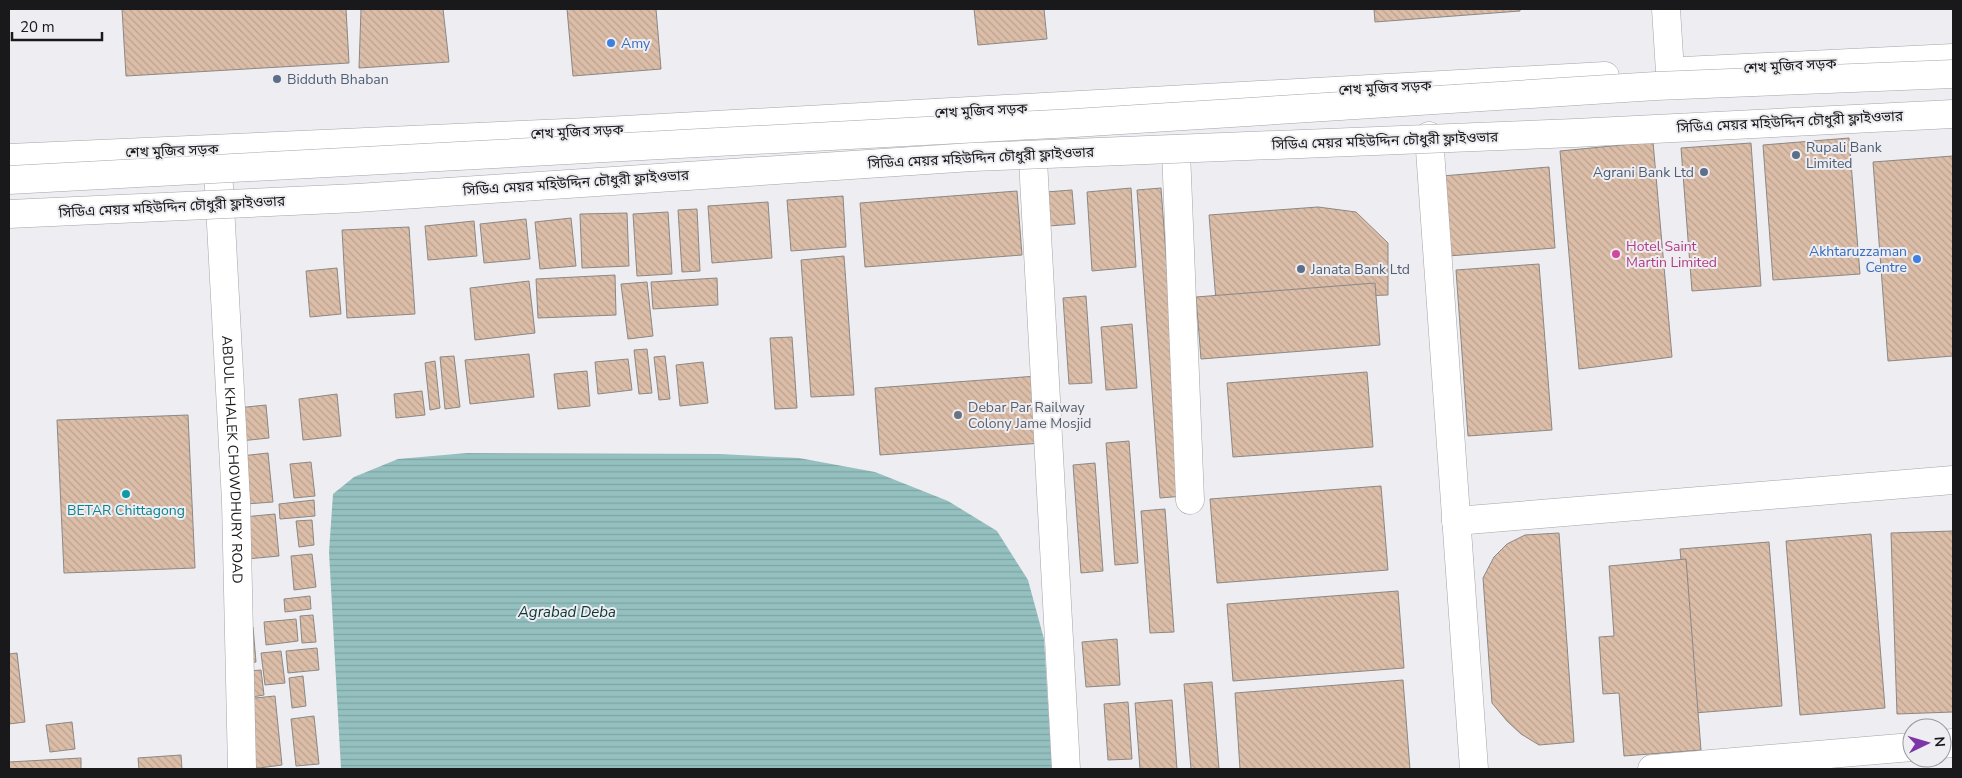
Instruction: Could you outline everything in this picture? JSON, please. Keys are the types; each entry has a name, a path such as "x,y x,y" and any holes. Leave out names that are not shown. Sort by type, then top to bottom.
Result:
{"main road":[{"path":"1666,9 1670,72"},
{"name":"শেখ মুজিব সড়ক","path":"9,158 655,129 1953,58"},
{"path":"9,180 1074,123 1656,86 1953,74"},
{"path":"9,209 1034,160 1429,136 1953,112"},
{"name":"সিডিএ মেয়র মহিউদ্দিন চৌধুরী ফ্লাইওভার","path":"9,214 357,198 972,157 1575,133 1953,112"},
{"path":"1429,136 1474,769"},
{"name":"ABDUL KHALEK CHOWDHURY ROAD","path":"217,150 236,501 242,769"},
{"path":"1176,151 1190,500"},
{"path":"1034,160 1066,769"},
{"path":"1456,521 1953,480"},
{"path":"1652,769 1716,767 1902,748"}],"water":[{"name":"Agrabad Deba","path":"467,453 720,454 799,458 875,472 948,501 997,531 1028,580 1044,639 1052,769 341,769 329,552 333,494 354,477 398,459"}],"building":[{"path":"122,9 346,9 349,63 126,76"},
{"path":"361,9 443,9 449,62 359,68"},
{"path":"567,9 656,9 661,69 573,76"},
{"path":"974,9 1044,9 1047,39 978,45"},
{"path":"1374,9 1520,9 1520,11 1375,22"},
{"path":"1849,138 1860,274 1773,280 1763,145"},
{"name":"Hotel Saint Martin Limited","path":"1653,142 1672,357 1579,369 1560,151"},
{"path":"1751,143 1761,286 1692,291 1681,148"},
{"name":"Akhtaruzzaman Centre","path":"1953,156 1953,356 1888,361 1873,162"},
{"path":"1549,167 1555,248 1448,256 1442,176"},
{"path":"1131,188 1136,267 1092,271 1087,192"},
{"path":"1161,188 1184,496 1160,498 1137,190"},
{"path":"1072,190 1075,224 1049,226 1046,192"},
{"path":"1017,191 1022,255 865,267 860,203"},
{"path":"843,196 846,247 791,251 787,200"},
{"path":"768,202 772,258 712,263 708,206"},
{"name":"Janata Bank Ltd","path":"1318,207 1356,212 1388,243 1388,295 1216,301 1209,215"},
{"path":"697,209 700,271 682,272 678,210"},
{"path":"668,212 672,274 637,276 633,214"},
{"path":"627,213 629,266 582,268 580,214"},
{"path":"571,218 576,266 540,269 535,222"},
{"path":"526,219 530,259 484,263 480,224"},
{"path":"474,221 477,256 428,260 425,226"},
{"path":"409,227 415,314 347,318 342,230"},
{"path":"844,256 854,395 811,397 801,260"},
{"path":"1539,264 1552,430 1468,436 1456,270"},
{"path":"337,268 341,314 310,317 306,271"},
{"path":"615,275 616,315 538,318 536,279"},
{"path":"717,278 718,305 653,309 651,282"},
{"path":"529,281 535,333 475,340 470,288"},
{"path":"647,282 653,336 628,339 621,284"},
{"path":"1375,283 1380,345 1201,359 1196,297"},
{"path":"1086,296 1092,383 1069,384 1063,298"},
{"path":"1132,324 1137,388 1106,390 1101,327"},
{"path":"792,337 797,408 775,409 770,338"},
{"path":"647,349 652,393 639,394 634,350"},
{"path":"529,354 534,397 470,404 465,360"},
{"path":"454,356 460,407 445,409 440,357"},
{"path":"665,356 670,399 659,400 654,357"},
{"path":"628,359 632,390 598,394 595,362"},
{"path":"435,361 440,408 430,410 425,363"},
{"path":"703,362 708,403 680,406 676,365"},
{"path":"587,371 590,406 558,409 554,374"},
{"path":"1367,372 1373,447 1233,457 1227,383"},
{"name":"Debar Par Railway Colony Jame Mosjid","path":"1037,376 1042,443 880,455 875,388"},
{"path":"422,391 425,415 396,418 394,394"},
{"path":"337,394 341,436 303,440 299,399"},
{"path":"266,405 269,438 240,441 237,408"},
{"name":"BETAR Chittagong","path":"188,415 195,568 64,573 57,420"},
{"path":"1129,441 1138,563 1115,565 1106,443"},
{"path":"268,453 273,502 246,504 241,456"},
{"path":"311,462 315,496 294,498 290,464"},
{"path":"1095,463 1103,571 1081,573 1073,465"},
{"path":"1381,486 1388,570 1217,583 1210,499"},
{"path":"314,500 315,516 280,519 279,504"},
{"path":"1165,509 1174,632 1150,633 1141,511"},
{"path":"275,514 279,556 247,559 243,517"},
{"path":"312,520 314,545 299,547 296,521"},
{"path":"1953,531 1953,712 1897,714 1891,533"},
{"path":"1559,533 1574,742 1539,745 1521,734 1492,703 1483,578 1494,557 1507,544 1525,535"},
{"path":"1871,534 1885,708 1800,715 1786,541"},
{"path":"1769,542 1782,706 1694,713 1680,549"},
{"path":"312,554 316,587 294,590 291,556"},
{"path":"1686,559 1701,750 1624,756 1619,693 1603,694 1599,637 1614,636 1609,566"},
{"path":"1398,591 1404,668 1233,681 1227,604"},
{"path":"310,596 311,609 285,612 284,599"},
{"path":"313,615 316,642 302,643 300,616"},
{"path":"296,619 298,641 266,645 264,622"},
{"path":"253,627 256,662 247,663 243,628"},
{"path":"1117,639 1120,685 1086,687 1082,642"},
{"path":"317,648 319,670 288,673 286,651"},
{"path":"281,651 285,683 265,685 261,653"},
{"path":"17,653 25,722 9,724 9,654"},
{"path":"261,670 264,695 252,697 249,671"},
{"path":"303,676 306,706 292,708 289,678"},
{"path":"1403,680 1410,769 1240,769 1235,693"},
{"path":"1212,682 1219,769 1191,769 1184,684"},
{"path":"275,696 282,765 252,769 245,699"},
{"path":"1172,700 1177,769 1140,769 1135,703"},
{"path":"1128,702 1132,759 1108,760 1104,704"},
{"path":"314,716 319,764 296,766 291,719"},
{"path":"72,722 75,749 50,752 46,725"},
{"path":"181,755 182,769 139,769 138,758"},
{"path":"81,758 81,769 9,769 9,762"}],"place":[{"name":"Amy","path":"611,43"},
{"name":"Bidduth Bhaban","path":"277,79"},
{"name":"Rupali Bank Limited","path":"1796,155"},
{"name":"Agrani Bank Ltd","path":"1704,172"},
{"name":"Hotel Saint Martin Limited","path":"1616,254"},
{"name":"Akhtaruzzaman Centre","path":"1917,259"},
{"name":"Janata Bank Ltd","path":"1301,269"},
{"name":"Debar Par Railway Colony Jame Mosjid","path":"958,415"},
{"name":"BETAR Chittagong","path":"126,494"}]}
